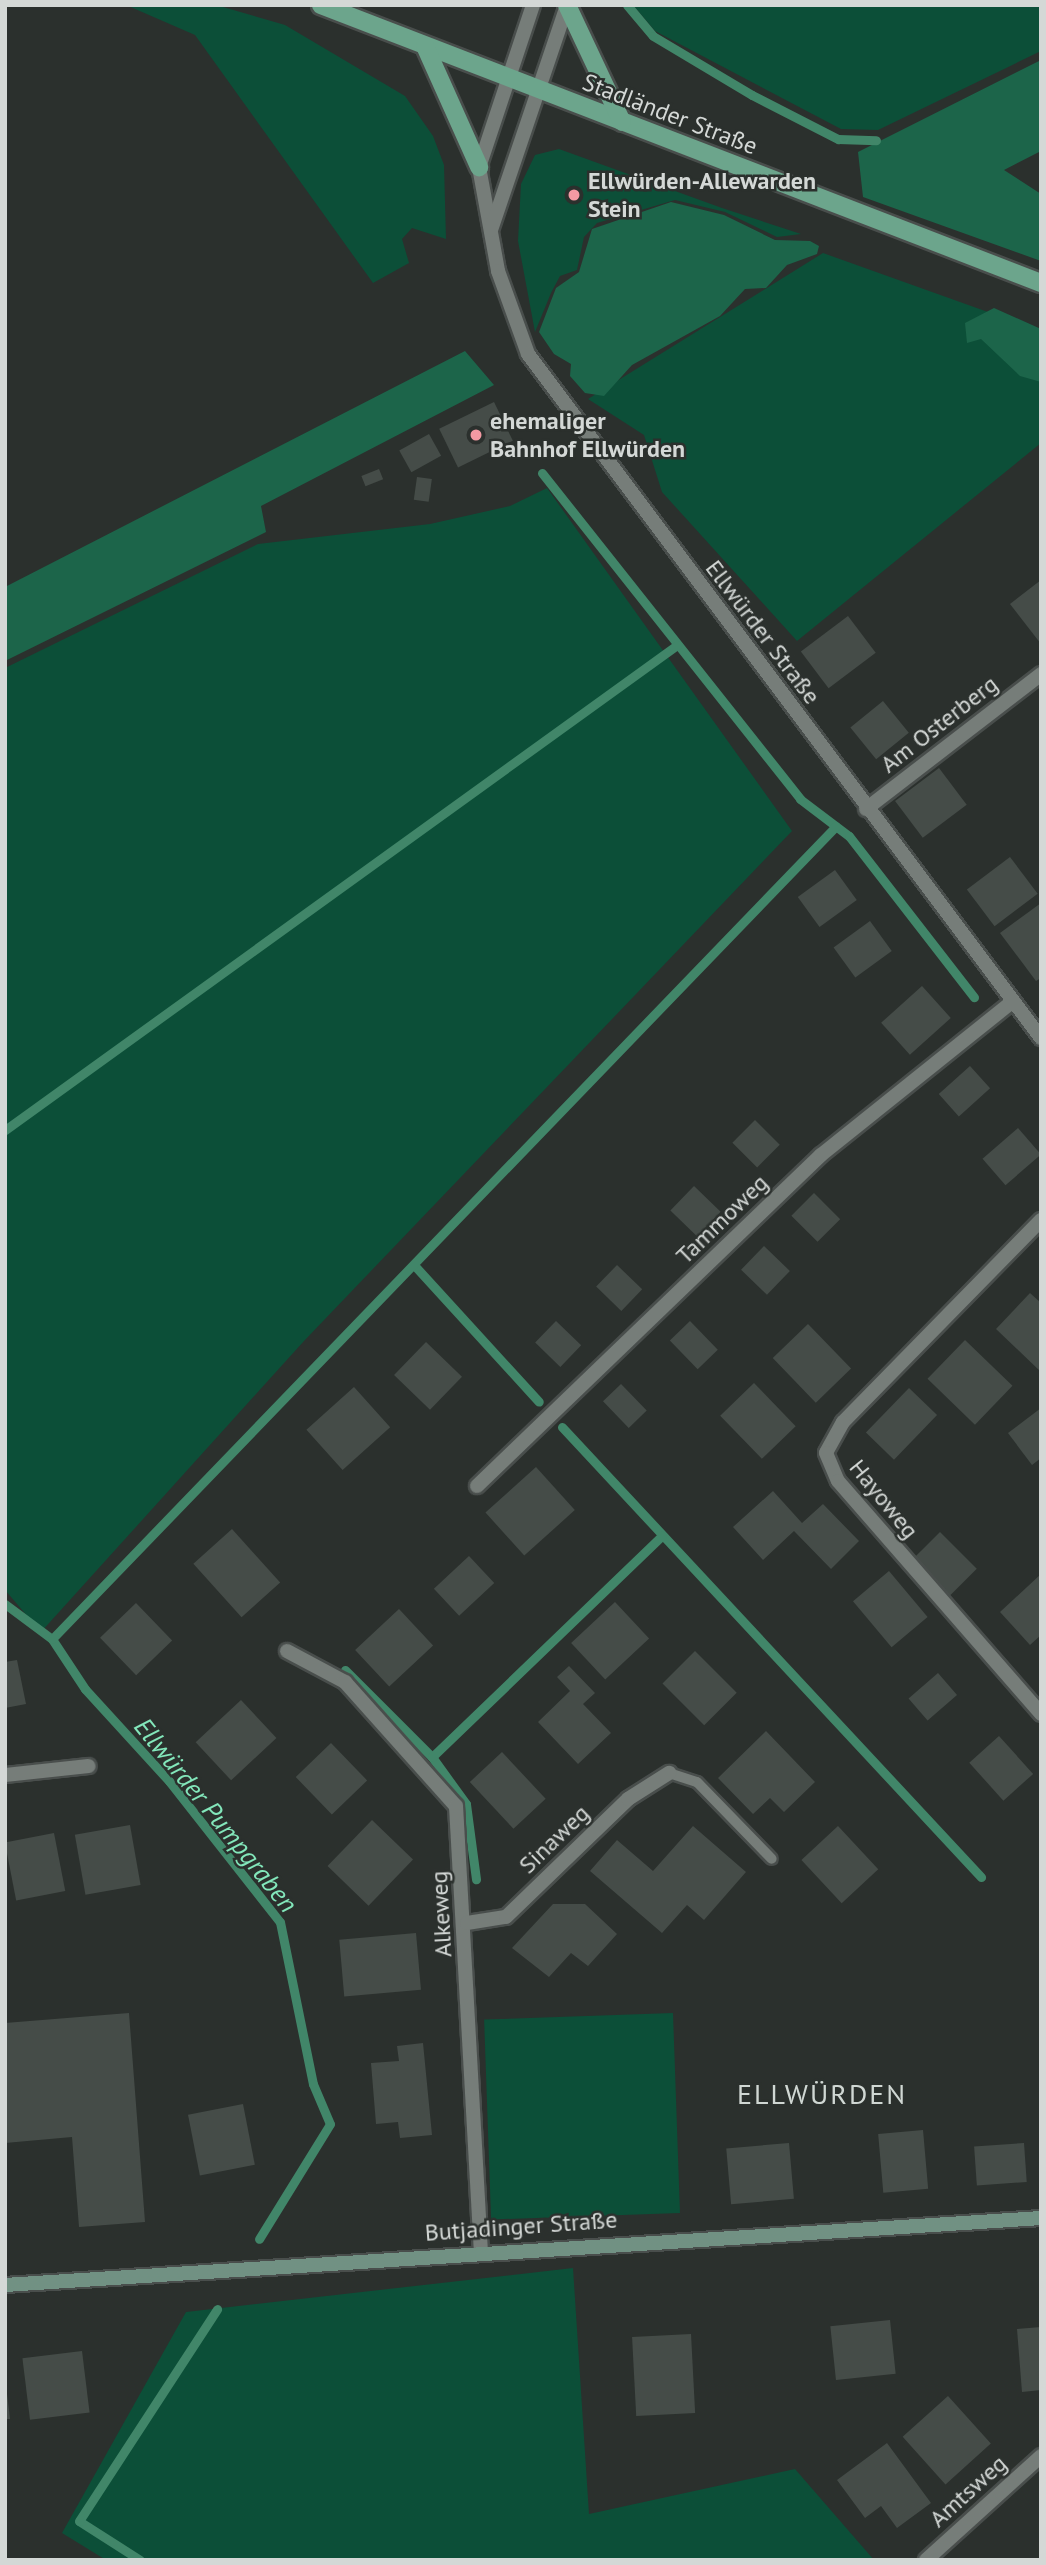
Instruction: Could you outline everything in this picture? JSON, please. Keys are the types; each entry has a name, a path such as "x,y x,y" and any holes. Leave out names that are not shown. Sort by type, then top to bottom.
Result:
{"main road":[{"name":"Stadländer Straße","path":"321,5 1041,284"},
{"path":"567,5 622,122"},
{"path":"425,46 479,167"},
{"name":"Butjadinger Straße","path":"5,2285 481,2251 1041,2217"}],"street":[{"name":"Ellwürder Straße","path":"533,5 479,167 507,303 528,354 866,809 1041,1038"},
{"path":"491,232 567,5"},
{"name":"Am Osterberg","path":"866,809 1041,674"},
{"name":"Tammoweg","path":"477,1486 821,1155 1013,1001"},
{"name":"Hayoweg","path":"1041,1220 843,1422 826,1453 838,1481 1041,1714"},
{"name":"Alkeweg","path":"287,1651 345,1682 456,1806 467,1923 481,2251"},
{"path":"5,1775 89,1766"},
{"name":"Sinaweg","path":"467,1923 506,1917 628,1799 669,1773"},
{"name":"Amtsweg","path":"926,2560 1041,2456"}],"lane":[{"path":"669,1773 697,1782 772,1859"}],"green space":[{"path":"126,5 216,5 285,25 405,96 433,136 444,165 446,239 412,228 402,239 409,263 373,283 195,35"},
{"path":"633,5 1041,5 1041,51 878,130 841,129 655,31"},
{"path":"1041,60 1041,151 1004,170 1041,194 1041,261 863,197 858,152"},
{"path":"559,149 801,234 777,237 725,212 675,200 597,223 584,237 577,270 560,276 535,332 518,241 521,184 535,155"},
{"path":"671,202 724,215 775,240 810,241 819,246 817,254 787,265 766,288 745,289 720,316 632,365 604,396 585,393 570,376 571,364 554,354 539,332 556,288 579,272 592,229"},
{"path":"823,253 1041,331 1041,443 797,641 662,492 644,435 588,399"},
{"path":"994,308 1041,329 1041,382 1020,376 981,339 967,343 965,323"},
{"path":"465,351 494,385 261,506 266,532 5,661 5,587"},
{"path":"547,488 792,831 304,1341 41,1632 5,1590 5,668 258,544 430,524 510,506"},
{"path":"673,2013 680,2213 491,2219 484,2020"},
{"path":"573,2268 589,2514 795,2469 874,2560 106,2560 62,2533 186,2312"}],"building":[{"name":"ehemaliger Bahnhof Ellwürden","path":"494,402 513,441 458,467 439,429"},
{"path":"429,434 441,456 411,472 399,450"},
{"path":"379,469 383,479 366,486 361,476"},
{"path":"417,477 432,479 429,502 414,500"},
{"path":"1041,580 1041,644 1010,604"},
{"path":"848,616 876,653 829,688 801,652"},
{"path":"883,701 909,733 876,759 850,727"},
{"path":"939,768 967,805 923,838 895,801"},
{"path":"1010,857 1038,894 995,926 967,889"},
{"path":"835,870 857,900 820,927 798,897"},
{"path":"1041,903 1041,978 1036,981 1000,933"},
{"path":"870,921 892,951 855,977 834,947"},
{"path":"922,986 951,1018 910,1055 881,1023"},
{"path":"970,1066 990,1088 959,1116 939,1094"},
{"path":"755,1120 780,1145 757,1167 732,1143"},
{"path":"1018,1128 1041,1154 1005,1185 983,1159"},
{"path":"694,1186 721,1212 697,1236 670,1210"},
{"path":"814,1193 840,1219 818,1242 791,1216"},
{"path":"764,1246 790,1271 767,1295 741,1270"},
{"path":"617,1265 642,1289 621,1311 596,1287"},
{"path":"1030,1293 1041,1303 1041,1372 996,1329"},
{"path":"556,1321 581,1345 560,1367 535,1343"},
{"path":"690,1321 718,1350 698,1369 670,1340"},
{"path":"808,1324 851,1369 816,1403 773,1358"},
{"path":"965,1340 1012,1386 975,1425 927,1379"},
{"path":"426,1342 462,1377 430,1410 394,1375"},
{"path":"754,1383 796,1426 762,1459 720,1416"},
{"path":"621,1384 647,1411 629,1428 603,1401"},
{"path":"354,1387 390,1427 343,1470 306,1430"},
{"path":"909,1388 937,1415 894,1460 866,1433"},
{"path":"1041,1408 1041,1458 1032,1465 1008,1433"},
{"path":"536,1467 575,1510 524,1556 485,1513"},
{"path":"773,1491 802,1523 823,1504 859,1541 831,1569 794,1531 763,1560 733,1527"},
{"path":"232,1529 280,1583 242,1617 193,1564"},
{"path":"940,1532 977,1569 948,1597 912,1560"},
{"path":"469,1556 494,1583 459,1616 434,1589"},
{"path":"889,1571 928,1617 892,1647 853,1601"},
{"path":"1041,1574 1041,1635 1030,1645 1000,1612"},
{"path":"615,1602 649,1639 605,1679 571,1643"},
{"path":"136,1603 172,1640 136,1675 100,1638"},
{"path":"399,1609 433,1646 389,1686 355,1650"},
{"path":"695,1651 737,1693 704,1725 662,1684"},
{"path":"17,1660 26,1704 5,1708 5,1662"},
{"path":"569,1666 595,1693 583,1704 611,1733 578,1764 538,1722 570,1691 557,1677"},
{"path":"938,1673 957,1695 928,1720 909,1699"},
{"path":"241,1700 276,1738 231,1780 196,1742"},
{"path":"766,1731 815,1782 784,1812 770,1798 753,1814 718,1778"},
{"path":"999,1736 1033,1774 1003,1801 969,1763"},
{"path":"331,1743 367,1780 332,1814 296,1777"},
{"path":"502,1752 546,1799 513,1829 470,1782"},
{"path":"372,1820 413,1860 369,1906 328,1866"},
{"path":"130,1825 141,1885 85,1895 75,1835"},
{"path":"693,1826 746,1872 704,1920 687,1905 662,1933 590,1871 617,1840 653,1871"},
{"path":"838,1826 878,1869 842,1903 801,1860"},
{"path":"54,1833 65,1891 16,1900 5,1843"},
{"path":"553,1904 585,1904 617,1934 588,1966 571,1953 549,1977 512,1948"},
{"path":"416,1933 421,1990 344,1996 339,1940"},
{"path":"129,2013 145,2222 79,2227 72,2137 5,2143 5,2023"},
{"path":"423,2043 432,2135 400,2138 398,2122 376,2124 371,2063 399,2061 397,2046"},
{"path":"243,2104 255,2165 200,2176 188,2115"},
{"path":"923,2130 928,2189 883,2193 878,2134"},
{"path":"789,2143 794,2199 731,2204 726,2148"},
{"path":"1024,2143 1027,2182 977,2185 974,2146"},
{"path":"890,2320 896,2374 836,2380 830,2326"},
{"path":"1041,2327 1041,2390 1022,2392 1017,2329"},
{"path":"691,2334 695,2413 636,2416 632,2337"},
{"path":"82,2351 90,2413 30,2420 22,2358"},
{"path":"5,2377 10,2419 5,2419"},
{"path":"948,2396 991,2444 945,2484 903,2437"},
{"path":"887,2443 931,2503 897,2528 881,2506 865,2518 837,2480"}],"waterway":[{"path":"627,5 653,36 752,95 838,139 876,140"},
{"path":"542,473 800,799 849,836 974,997"},
{"path":"5,1130 677,645"},
{"path":"52,1639 836,826"},
{"path":"414,1265 539,1402"},
{"path":"562,1427 981,1877"},
{"path":"432,1757 662,1536"},
{"name":"Ellwürder Pumpgraben","path":"5,1604 52,1639 85,1689 169,1781 280,1922 313,2084 330,2124 259,2239"},
{"path":"345,1670 432,1757 466,1804 476,1879"},
{"name":"Ellwürder Pumpgraben","path":"140,2560 79,2521 217,2309"}],"place":[{"name":"Ellwürden-Allewarden Stein","path":"574,195"},
{"name":"ehemaliger Bahnhof Ellwürden","path":"476,435"}],"district":[{"name":"ELLWÜRDEN","path":"822,2094"}]}
